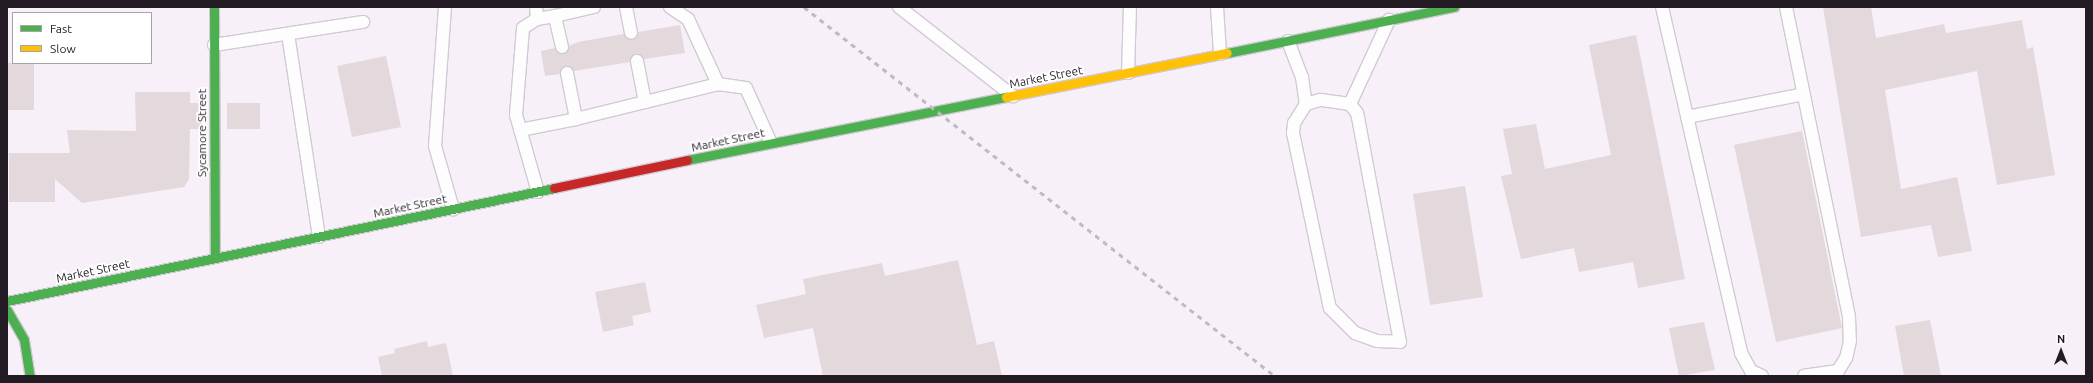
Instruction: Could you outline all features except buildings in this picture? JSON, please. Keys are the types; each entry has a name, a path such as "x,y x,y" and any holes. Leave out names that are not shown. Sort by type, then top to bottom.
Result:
{"main road":[{"name":"Sycamore Street","path":"214,7 215,258"},
{"name":"Market Street","path":"7,300 771,143 1454,7"},
{"path":"7,310 24,340 30,376"}],"lane":[{"path":"445,7 435,146 453,209"},
{"path":"536,7 537,19"},
{"path":"538,192 516,114 523,28 537,19 594,7"},
{"path":"626,7 631,33"},
{"path":"670,7 688,19 718,84"},
{"path":"899,7 1013,96"},
{"path":"1128,73 1130,7"},
{"path":"1217,7 1220,54"},
{"path":"1662,7 1741,353 1751,371 1762,376"},
{"path":"1786,7 1849,317 1850,341 1846,358 1838,371 1804,376"},
{"path":"555,16 562,47"},
{"path":"1350,104 1389,20"},
{"path":"214,46 363,22"},
{"path":"288,34 319,236"},
{"path":"1288,41 1302,77 1306,104 1294,123 1293,133 1330,308 1355,333 1377,341 1400,342 1357,113 1350,104 1320,100 1306,104"},
{"path":"637,61 645,102"},
{"path":"567,73 576,119"},
{"path":"520,130 576,119 718,84 746,88 771,143"},
{"path":"1687,117 1804,94"}],"railway":[{"path":"804,7 1275,376"}],"traffic: fast":[{"path":"214,7 215,258"},
{"path":"1227,53 1454,7"},
{"path":"687,160 1006,97"},
{"path":"7,301 554,188"},
{"path":"7,310 24,340 30,376"}],"traffic: slow":[{"path":"1006,97 1227,53"}],"traffic: jam":[{"path":"554,188 687,160"}]}
